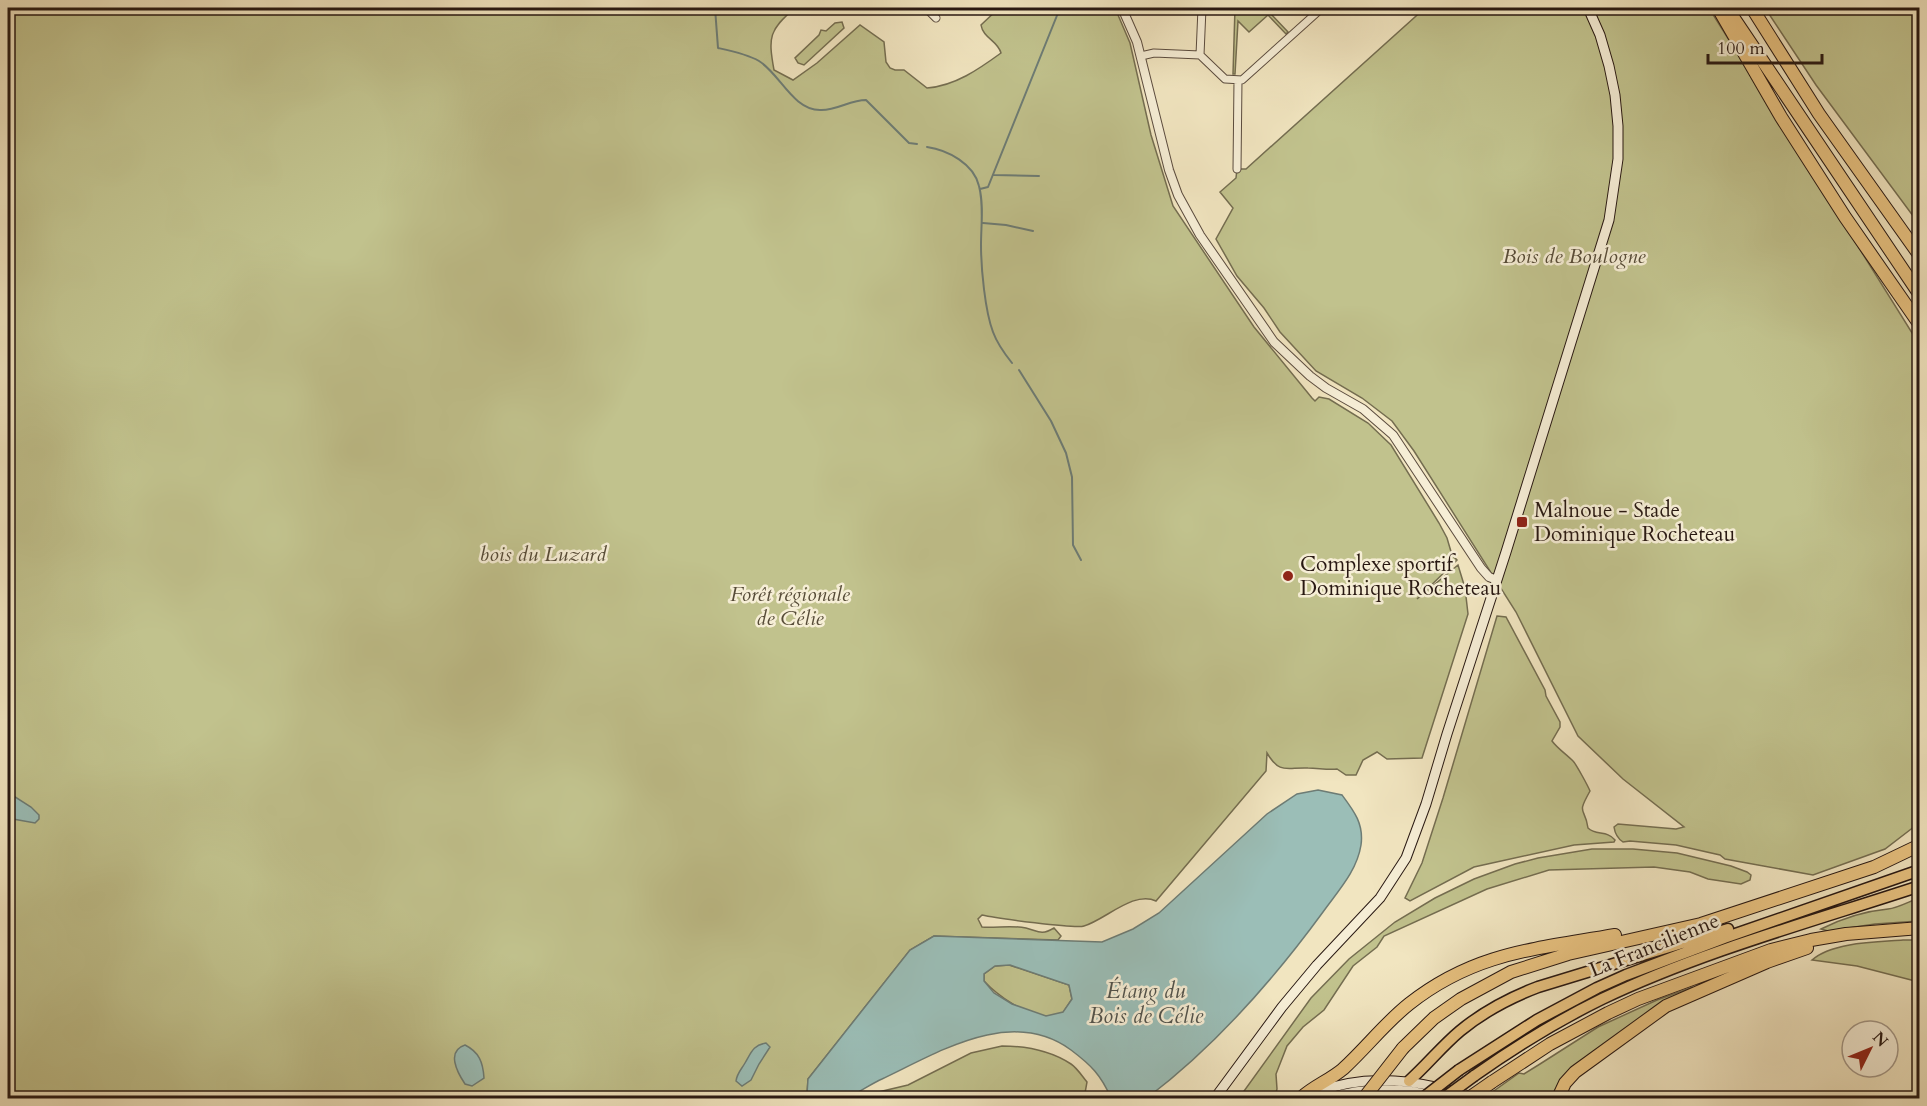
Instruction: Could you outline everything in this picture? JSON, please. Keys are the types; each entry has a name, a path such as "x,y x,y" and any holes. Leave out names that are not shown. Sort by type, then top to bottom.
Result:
{"highway":[{"path":"1718,8 1781,117 1845,217 1920,325"},
{"path":"1727,8 1920,295"},
{"path":"1752,8 1819,114 1920,256"},
{"path":"1364,1098 1403,1048 1434,1018 1461,999 1511,972 1568,954 1701,924 1874,867 1920,845"},
{"name":"La Francilienne","path":"1423,1098 1459,1070 1537,1020 1597,988 1664,960 1920,870"},
{"name":"La Francilienne","path":"1442,1098 1542,1031 1634,985 1737,946 1920,886"},
{"path":"1409,1081 1476,1018 1515,995 1733,928 1752,928"},
{"path":"1469,1098 1550,1044 1638,999 1792,944 1846,934 1920,928"},
{"path":"1300,1098 1337,1074 1408,1005 1460,971 1526,950 1643,930 1658,935"},
{"path":"1558,1098 1565,1083 1575,1072 1666,1006 1767,962 1815,945 1826,938"}],"main road":[{"path":"1215,1098 1282,1007 1317,965 1380,898 1406,858 1426,804 1609,220 1615,191 1618,137 1615,95 1600,35 1588,8"},
{"path":"1300,1098 1340,1084 1386,1079 1446,1088 1475,1098"},
{"path":"1329,1098 1354,1092 1384,1090 1442,1098"}],"street":[{"path":"927,8 936,18"},
{"path":"1122,8 1133,30 1141,56 1162,145 1178,195 1200,235 1274,342 1310,376 1363,409 1393,435 1481,568 1489,577 1497,580"},
{"path":"1200,55 1202,8"},
{"path":"1141,56 1154,53 1200,55 1225,79 1242,80 1322,8"},
{"path":"1237,169 1238,80"}],"green space":[{"name":"Forêt régionale de Célie","path":"8,8 795,8 780,22 772,35 774,70 793,80 817,63 860,25 884,42 886,62 890,68 904,70 927,88 957,80 1001,53 981,25 999,8 1115,8 1130,43 1151,135 1173,206 1254,327 1312,398 1315,401 1319,397 1329,399 1368,423 1391,445 1439,523 1452,555 1457,560 1417,599 1458,565 1465,588 1468,614 1422,758 1387,759 1377,752 1363,760 1356,775 1346,775 1337,769 1280,767 1267,753 1266,771 1156,901 1138,899 1129,902 1092,923 1078,927 982,915 978,919 982,927 1021,927 1043,932 1054,928 1061,936 1058,940 934,936 910,950 808,1079 807,1094 804,1098 8,1098"},
{"path":"1235,8 1276,8 1270,13 1288,32 1286,34 1268,15 1249,32 1238,21 1235,74 1233,74"},
{"name":"Bois de Boulogne","path":"1425,8 1709,8 1919,344 1919,823 1885,849 1813,875 1725,859 1720,855 1676,845 1623,842 1619,839 1614,827 1618,824 1676,829 1684,827 1623,779 1578,736 1516,612 1414,451 1392,421 1362,398 1316,371 1280,332 1264,308 1237,276 1216,239 1233,208 1220,192 1236,178 1237,169 1246,169"},
{"path":"1765,8 1919,8 1919,224 1816,85"},
{"path":"842,22 844,28 804,65 798,63 795,58 819,35 821,30 826,31 835,23"},
{"path":"1497,616 1506,617 1560,722 1560,727 1552,741 1575,763 1590,791 1582,808 1588,828 1594,832 1609,835 1615,840 1614,842 1574,845 1474,867 1410,901 1405,898 1422,863"},
{"path":"1592,849 1633,849 1677,853 1731,866 1751,875 1750,880 1741,884 1708,879 1690,872 1654,867 1549,870 1487,889 1384,936 1377,947 1353,966 1324,1010 1303,1027 1287,1046 1276,1074 1276,1093 1269,1098 1239,1098 1311,998 1349,959 1395,922 1435,898 1474,879 1538,858"},
{"path":"1919,898 1919,921 1875,924 1828,931 1821,929 1854,916 1896,907"},
{"path":"1919,940 1919,982 1857,966 1812,960 1843,946"},
{"path":"1009,965 1069,985 1072,999 1063,1013 1047,1016 1029,1012 996,993 984,981 984,974 995,966"},
{"path":"1693,987 1556,1094 1534,1092 1505,1098 1491,1093 1519,1073 1524,1074 1598,1027 1657,1000"},
{"path":"1002,1046 1038,1050 1071,1064 1087,1082 1085,1093 1088,1098 862,1098 908,1085 971,1053"}],"water":[{"path":"8,770 11,775 9,784 12,795 39,815 35,823 8,816"},
{"name":"Étang du Bois de Célie","path":"1318,790 1342,795 1354,812 1361,831 1361,845 1355,863 1335,896 1263,987 1219,1035 1147,1098 1111,1098 1095,1071 1071,1050 1048,1038 1024,1032 1000,1033 951,1046 846,1098 831,1100 804,1098 807,1094 808,1079 910,950 934,936 1102,942 1133,929 1159,913 1267,814 1297,794","holes":["1010,965 1069,985 1072,999 1063,1012 1046,1016 1012,1004 994,993 984,981 984,974 995,966"]},
{"path":"766,1043 770,1047 751,1080 742,1086 736,1081 738,1074 753,1050"},
{"path":"465,1045 477,1054 483,1072 484,1078 472,1086 465,1084 455,1062 456,1052"}],"waterway":[{"path":"715,8 718,48 759,61 774,74 794,98 810,108 826,110 866,100 909,143 917,144"},
{"path":"980,189 988,187 1060,8"},
{"path":"927,147 943,151 959,159 976,178 981,201 982,265 988,313 993,332 1012,363"},
{"path":"994,175 1039,176"},
{"path":"983,223 1033,231"},
{"path":"1019,370 1051,421 1066,453 1072,477 1073,545 1081,560"}],"place":[{"name":"Malnoue - Stade Dominique Rocheteau","path":"1522,522"},
{"name":"Complexe sportif Dominique Rocheteau","path":"1288,576"}],"park label":[{"name":"bois du Luzard","path":"543,554"}]}
